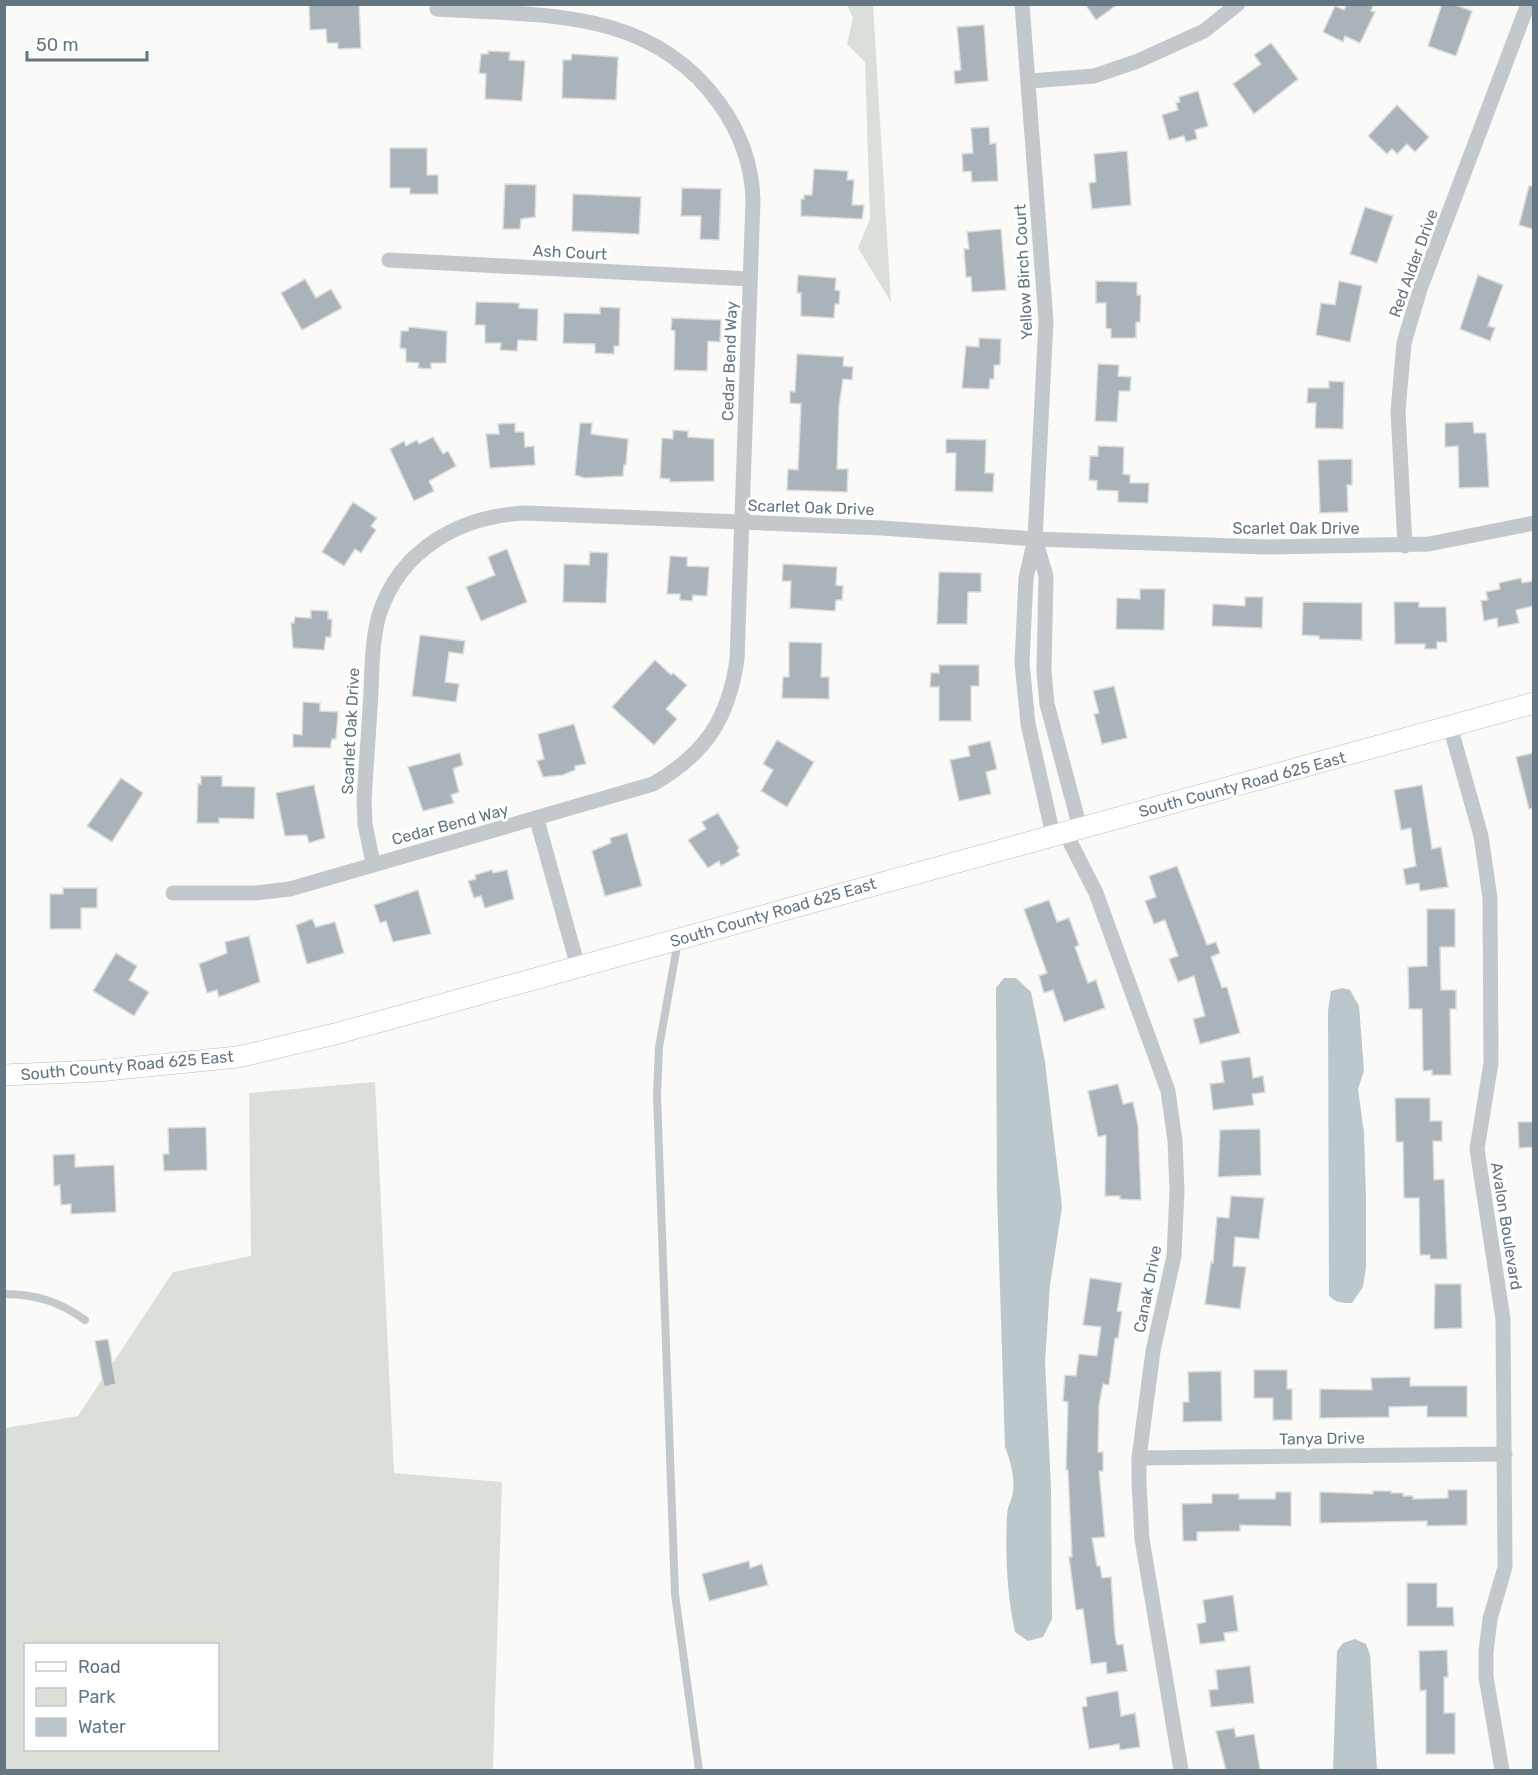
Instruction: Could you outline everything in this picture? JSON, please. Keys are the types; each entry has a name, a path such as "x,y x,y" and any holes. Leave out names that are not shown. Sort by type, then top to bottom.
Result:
{"street":[{"name":"Yellow Birch Court","path":"1022,4 1030,81 1046,321 1035,539 1026,578 1022,663 1028,724 1066,831"},
{"path":"1030,81 1094,76 1138,61 1204,31 1238,4"},
{"name":"Red Alder Drive","path":"1405,546 1398,411 1404,344 1420,289 1527,4"},
{"name":"Cedar Bend Way","path":"173,893 255,893 290,889 373,863 537,820 653,784 676,771 696,754 725,711 733,686 737,660 753,200 748,160 730,118 714,95 689,69 645,39 594,22 437,9"},
{"name":"Ash Court","path":"389,260 750,279"},
{"name":"Scarlet Oak Drive","path":"373,863 365,824 364,801 374,640 380,615 389,591 420,551 440,536 463,524 500,514 882,528 1035,539 1265,547 1405,546 1504,531 1533,523"},
{"name":"Yellow Birch Court","path":"1035,539 1046,576 1044,670 1066,831"},
{"name":"South County Road 625 East","path":"4,1076 97,1071 238,1057 335,1034 1533,703"},
{"name":"Avalon Boulevard","path":"1450,726 1481,836 1490,898 1491,1063 1477,1149 1478,1175 1501,1303 1505,1454 1504,1567 1490,1619 1486,1677 1502,1770"},
{"path":"537,820 578,967"},
{"name":"Canak Drive","path":"1066,831 1096,893 1168,1091 1175,1141 1177,1191 1174,1256 1153,1351 1139,1458 1142,1539 1181,1770"},
{"name":"Tanya Drive","path":"1139,1458 1505,1454"}],"lane":[{"path":"678,939 659,1047 657,1095 675,1594 699,1770"},
{"path":"4,1294 40,1297 63,1304 86,1320"}],"green space":[{"path":"847,5 873,5 891,302 858,248 870,219 865,62 847,44 853,18"},
{"path":"375,1082 394,1473 502,1482 493,1770 5,1770 5,1428 78,1416 173,1272 251,1256 249,1093"}],"water":[{"path":"1004,978 1016,978 1031,992 1045,1062 1062,1207 1050,1285 1045,1362 1051,1488 1052,1619 1043,1637 1028,1641 1015,1632 1008,1589 1006,1529 1013,1478 1005,1447 997,1194 996,988"},
{"path":"1342,988 1350,990 1359,1006 1364,1071 1358,1089 1364,1133 1366,1267 1363,1287 1352,1303 1339,1302 1329,1295 1328,1011 1331,991"},
{"path":"1355,1639 1366,1644 1370,1655 1377,1770 1333,1770 1337,1651 1343,1643"}],"building":[{"path":"309,4 359,4 361,48 338,49 338,43 327,43 326,29 310,30"},
{"path":"1085,4 1118,4 1096,20"},
{"path":"1347,4 1374,4 1371,11 1375,12 1360,43 1345,36 1343,42 1323,32 1335,6 1344,10"},
{"path":"1442,4 1453,4 1472,11 1456,56 1428,46"},
{"path":"984,25 988,81 955,84 954,71 961,70 957,27"},
{"path":"1271,43 1298,79 1254,114 1233,84 1261,64 1254,55"},
{"path":"488,51 510,52 509,60 525,61 522,101 485,99 486,74 479,73 481,54 488,54"},
{"path":"572,54 618,57 616,100 562,98 563,60 571,60"},
{"path":"1198,91 1208,126 1195,130 1197,139 1186,142 1184,136 1169,140 1162,115 1178,110 1176,103 1180,102 1179,97"},
{"path":"1397,105 1429,137 1415,152 1407,144 1397,154 1392,149 1387,154 1368,136"},
{"path":"989,127 990,144 996,143 998,181 972,182 971,171 963,172 962,154 973,153 971,128"},
{"path":"390,148 427,148 427,175 438,175 438,194 410,194 410,188 390,188"},
{"path":"1127,151 1131,205 1092,209 1089,183 1096,182 1094,154"},
{"path":"814,169 848,171 847,180 854,180 852,205 864,205 862,219 801,216 801,199 804,199 804,195 812,195"},
{"path":"505,184 536,185 535,217 521,219 520,229 503,229"},
{"path":"1529,186 1533,186 1533,229 1519,225"},
{"path":"682,188 721,189 719,240 700,239 701,216 681,216"},
{"path":"573,194 641,197 639,234 572,231"},
{"path":"1365,207 1393,216 1377,263 1350,254"},
{"path":"1001,229 1006,290 972,292 971,277 966,277 964,249 969,249 967,232"},
{"path":"798,275 836,278 835,290 840,291 839,304 835,304 834,318 801,316 801,293 797,293"},
{"path":"1478,275 1503,285 1488,326 1495,328 1490,341 1460,329"},
{"path":"305,279 316,298 331,289 342,308 302,330 281,293"},
{"path":"1096,281 1137,282 1137,295 1141,295 1140,322 1136,322 1136,338 1111,338 1111,329 1106,328 1106,303 1096,303"},
{"path":"1339,281 1362,286 1350,342 1316,335 1321,303 1335,305"},
{"path":"476,302 519,303 519,308 538,309 537,341 518,340 517,351 500,350 501,343 485,343 485,325 475,325"},
{"path":"600,307 620,308 619,346 614,346 614,354 595,353 595,344 563,343 564,313 600,314"},
{"path":"672,318 721,320 720,342 708,341 707,371 674,370 675,331 671,330"},
{"path":"409,327 447,331 446,363 431,363 431,369 418,368 419,363 406,362 406,349 400,348 401,331 408,331"},
{"path":"979,338 1001,339 1000,365 994,365 994,379 990,379 989,389 962,388 966,346 979,347"},
{"path":"797,354 844,357 843,366 853,367 852,380 843,379 839,406 837,469 848,469 847,492 787,490 788,469 798,470 801,404 790,403 790,391 795,392"},
{"path":"1098,364 1119,365 1118,376 1131,377 1130,391 1119,391 1117,422 1095,421"},
{"path":"1329,381 1344,382 1343,429 1315,428 1316,403 1307,403 1308,388 1329,388"},
{"path":"1473,422 1474,433 1486,433 1489,487 1459,488 1458,446 1445,447 1445,423"},
{"path":"515,423 515,432 524,432 525,447 534,446 535,465 490,468 486,434 499,434 498,424"},
{"path":"580,423 592,423 591,434 628,439 623,476 585,478 575,475"},
{"path":"673,430 688,431 688,437 714,439 714,481 670,482 670,479 660,478 662,438 673,439"},
{"path":"433,437 443,454 448,451 456,466 429,481 434,491 414,501 390,449 404,441 406,446 417,440 419,444"},
{"path":"946,439 986,440 985,473 994,473 993,492 955,491 956,453 946,453"},
{"path":"1098,446 1124,447 1123,474 1130,475 1130,483 1149,483 1148,503 1118,502 1118,491 1097,490 1097,481 1089,480 1090,456 1098,456"},
{"path":"1352,459 1352,485 1347,485 1348,512 1320,513 1318,460"},
{"path":"353,502 377,518 371,526 376,530 361,553 355,549 344,566 322,552"},
{"path":"507,549 527,602 481,621 466,587 495,575 488,557"},
{"path":"590,552 608,553 606,603 563,602 564,564 589,565"},
{"path":"670,556 687,557 687,566 709,567 707,596 693,595 692,601 680,600 680,594 667,594"},
{"path":"783,564 837,567 836,585 843,586 842,600 836,600 835,611 790,608 791,581 782,581"},
{"path":"939,572 981,573 981,592 968,592 967,624 937,624"},
{"path":"1521,578 1522,583 1533,581 1533,606 1516,610 1519,623 1498,627 1497,618 1484,621 1481,601 1488,600 1486,592 1500,589 1499,583"},
{"path":"1140,589 1165,589 1164,630 1116,629 1117,598 1140,599"},
{"path":"1245,597 1263,597 1262,628 1212,626 1213,604 1245,606"},
{"path":"1303,602 1362,603 1362,640 1319,639 1319,636 1302,635"},
{"path":"1394,602 1419,602 1419,607 1446,607 1447,642 1437,642 1437,649 1425,649 1425,644 1395,644"},
{"path":"311,610 328,611 328,619 332,619 331,637 326,637 324,650 293,648 291,623 294,623 295,617 311,618"},
{"path":"420,635 465,641 463,654 449,652 445,682 459,684 456,702 412,696"},
{"path":"789,642 822,643 821,677 829,677 829,699 782,698 783,677 789,677"},
{"path":"655,660 671,675 673,673 687,685 666,709 677,719 654,745 612,707"},
{"path":"939,665 979,665 979,686 971,686 971,721 939,721 939,687 930,687 931,673 939,673"},
{"path":"1114,686 1127,738 1102,744 1094,714 1099,713 1093,691"},
{"path":"303,702 320,703 320,711 338,712 336,739 332,739 330,748 293,747 293,734 302,735"},
{"path":"574,724 586,764 575,766 575,770 563,775 543,777 537,761 544,759 538,734"},
{"path":"777,740 814,762 787,807 761,791 773,770 763,764"},
{"path":"990,741 997,769 986,772 991,794 959,801 950,760 970,756 968,746"},
{"path":"460,753 463,765 453,769 459,792 451,795 454,803 423,811 408,767"},
{"path":"1533,753 1533,808 1529,809 1516,757"},
{"path":"201,776 222,776 222,786 255,787 254,819 219,818 219,823 197,823 198,784 201,784"},
{"path":"121,778 143,793 112,842 87,826"},
{"path":"314,785 325,838 309,843 307,835 285,836 276,793"},
{"path":"1422,785 1432,849 1441,847 1448,887 1420,891 1419,883 1406,885 1403,869 1416,866 1411,828 1401,830 1394,790"},
{"path":"718,813 739,848 737,851 740,855 721,866 719,861 708,868 688,840 706,829 702,822"},
{"path":"627,833 642,886 605,896 592,851 611,843 610,838"},
{"path":"1177,866 1207,945 1216,942 1220,953 1211,957 1222,988 1227,987 1240,1033 1200,1044 1193,1019 1205,1016 1194,976 1178,982 1169,959 1178,956 1165,920 1154,924 1145,901 1156,897 1149,876"},
{"path":"492,870 493,873 507,870 514,899 485,908 481,896 474,898 468,881 476,879 475,875"},
{"path":"63,888 97,888 97,908 81,908 81,929 50,929 50,894 63,894"},
{"path":"418,890 431,934 393,942 386,921 380,923 374,905"},
{"path":"1049,900 1057,922 1069,918 1079,945 1075,947 1088,983 1096,980 1105,1008 1064,1022 1053,990 1044,993 1039,976 1047,973 1024,909"},
{"path":"1427,909 1455,909 1455,947 1440,947 1441,990 1456,990 1456,1009 1450,1009 1451,1075 1432,1075 1432,1070 1423,1071 1422,1009 1409,1009 1408,967 1427,966"},
{"path":"312,919 316,927 335,922 344,953 307,964 296,925"},
{"path":"249,936 260,982 219,997 217,990 207,993 199,964 227,953 225,942"},
{"path":"116,953 137,966 129,980 149,992 134,1016 93,991"},
{"path":"1250,1057 1253,1078 1263,1076 1265,1092 1252,1094 1254,1105 1213,1110 1210,1084 1224,1082 1221,1061"},
{"path":"1118,1084 1123,1104 1133,1102 1138,1126 1141,1200 1105,1196 1106,1135 1098,1137 1088,1091"},
{"path":"1395,1098 1430,1098 1430,1121 1442,1121 1442,1141 1433,1141 1434,1180 1444,1179 1447,1259 1430,1259 1430,1255 1420,1255 1419,1198 1404,1198 1403,1142 1396,1142"},
{"path":"1518,1122 1533,1122 1533,1147 1519,1148"},
{"path":"206,1127 207,1170 164,1171 163,1154 169,1154 168,1128"},
{"path":"1260,1129 1261,1175 1218,1177 1220,1130"},
{"path":"75,1154 75,1167 114,1165 116,1212 71,1214 71,1204 61,1205 60,1185 54,1186 53,1155"},
{"path":"1231,1196 1264,1198 1259,1239 1235,1237 1233,1266 1246,1267 1240,1309 1205,1304 1211,1262 1213,1263 1217,1217 1229,1218"},
{"path":"1090,1278 1122,1283 1117,1311 1122,1312 1118,1338 1115,1338 1109,1385 1103,1384 1099,1405 1098,1452 1103,1452 1103,1471 1099,1471 1105,1537 1092,1538 1097,1566 1100,1566 1102,1578 1111,1577 1115,1636 1117,1645 1123,1644 1127,1671 1107,1674 1106,1662 1091,1664 1083,1609 1076,1610 1069,1557 1072,1557 1068,1470 1066,1470 1068,1402 1063,1401 1065,1375 1076,1376 1079,1354 1097,1356 1101,1327 1083,1325"},
{"path":"1435,1284 1461,1284 1462,1328 1434,1329"},
{"path":"108,1339 116,1384 104,1387 95,1341"},
{"path":"1254,1370 1287,1370 1287,1389 1292,1389 1292,1420 1273,1420 1273,1398 1254,1398"},
{"path":"1221,1371 1222,1421 1183,1422 1183,1402 1189,1402 1188,1372"},
{"path":"1410,1377 1410,1386 1467,1386 1467,1417 1427,1417 1427,1406 1389,1407 1389,1417 1320,1418 1320,1389 1372,1390 1371,1378"},
{"path":"1448,1490 1467,1490 1467,1525 1427,1526 1427,1521 1320,1523 1320,1492 1373,1494 1373,1491 1391,1491 1391,1493 1403,1493 1403,1496 1413,1496 1413,1499 1448,1498"},
{"path":"1276,1492 1291,1492 1291,1526 1240,1525 1240,1531 1197,1532 1197,1541 1183,1541 1182,1504 1212,1503 1212,1494 1239,1494 1239,1499 1275,1499"},
{"path":"749,1561 750,1568 762,1564 768,1585 709,1601 702,1574"},
{"path":"1407,1583 1437,1583 1437,1607 1453,1607 1454,1626 1407,1626"},
{"path":"1233,1595 1238,1631 1224,1633 1225,1641 1200,1644 1197,1624 1206,1622 1203,1600"},
{"path":"1447,1650 1448,1677 1444,1677 1444,1713 1455,1713 1455,1754 1426,1754 1426,1690 1420,1691 1419,1651"},
{"path":"1250,1666 1254,1703 1211,1707 1209,1690 1218,1689 1216,1670"},
{"path":"1118,1691 1121,1716 1135,1713 1140,1747 1120,1750 1119,1744 1089,1749 1082,1707 1087,1706 1086,1697"},
{"path":"1234,1728 1236,1737 1254,1734 1260,1770 1226,1770 1216,1731"}]}
